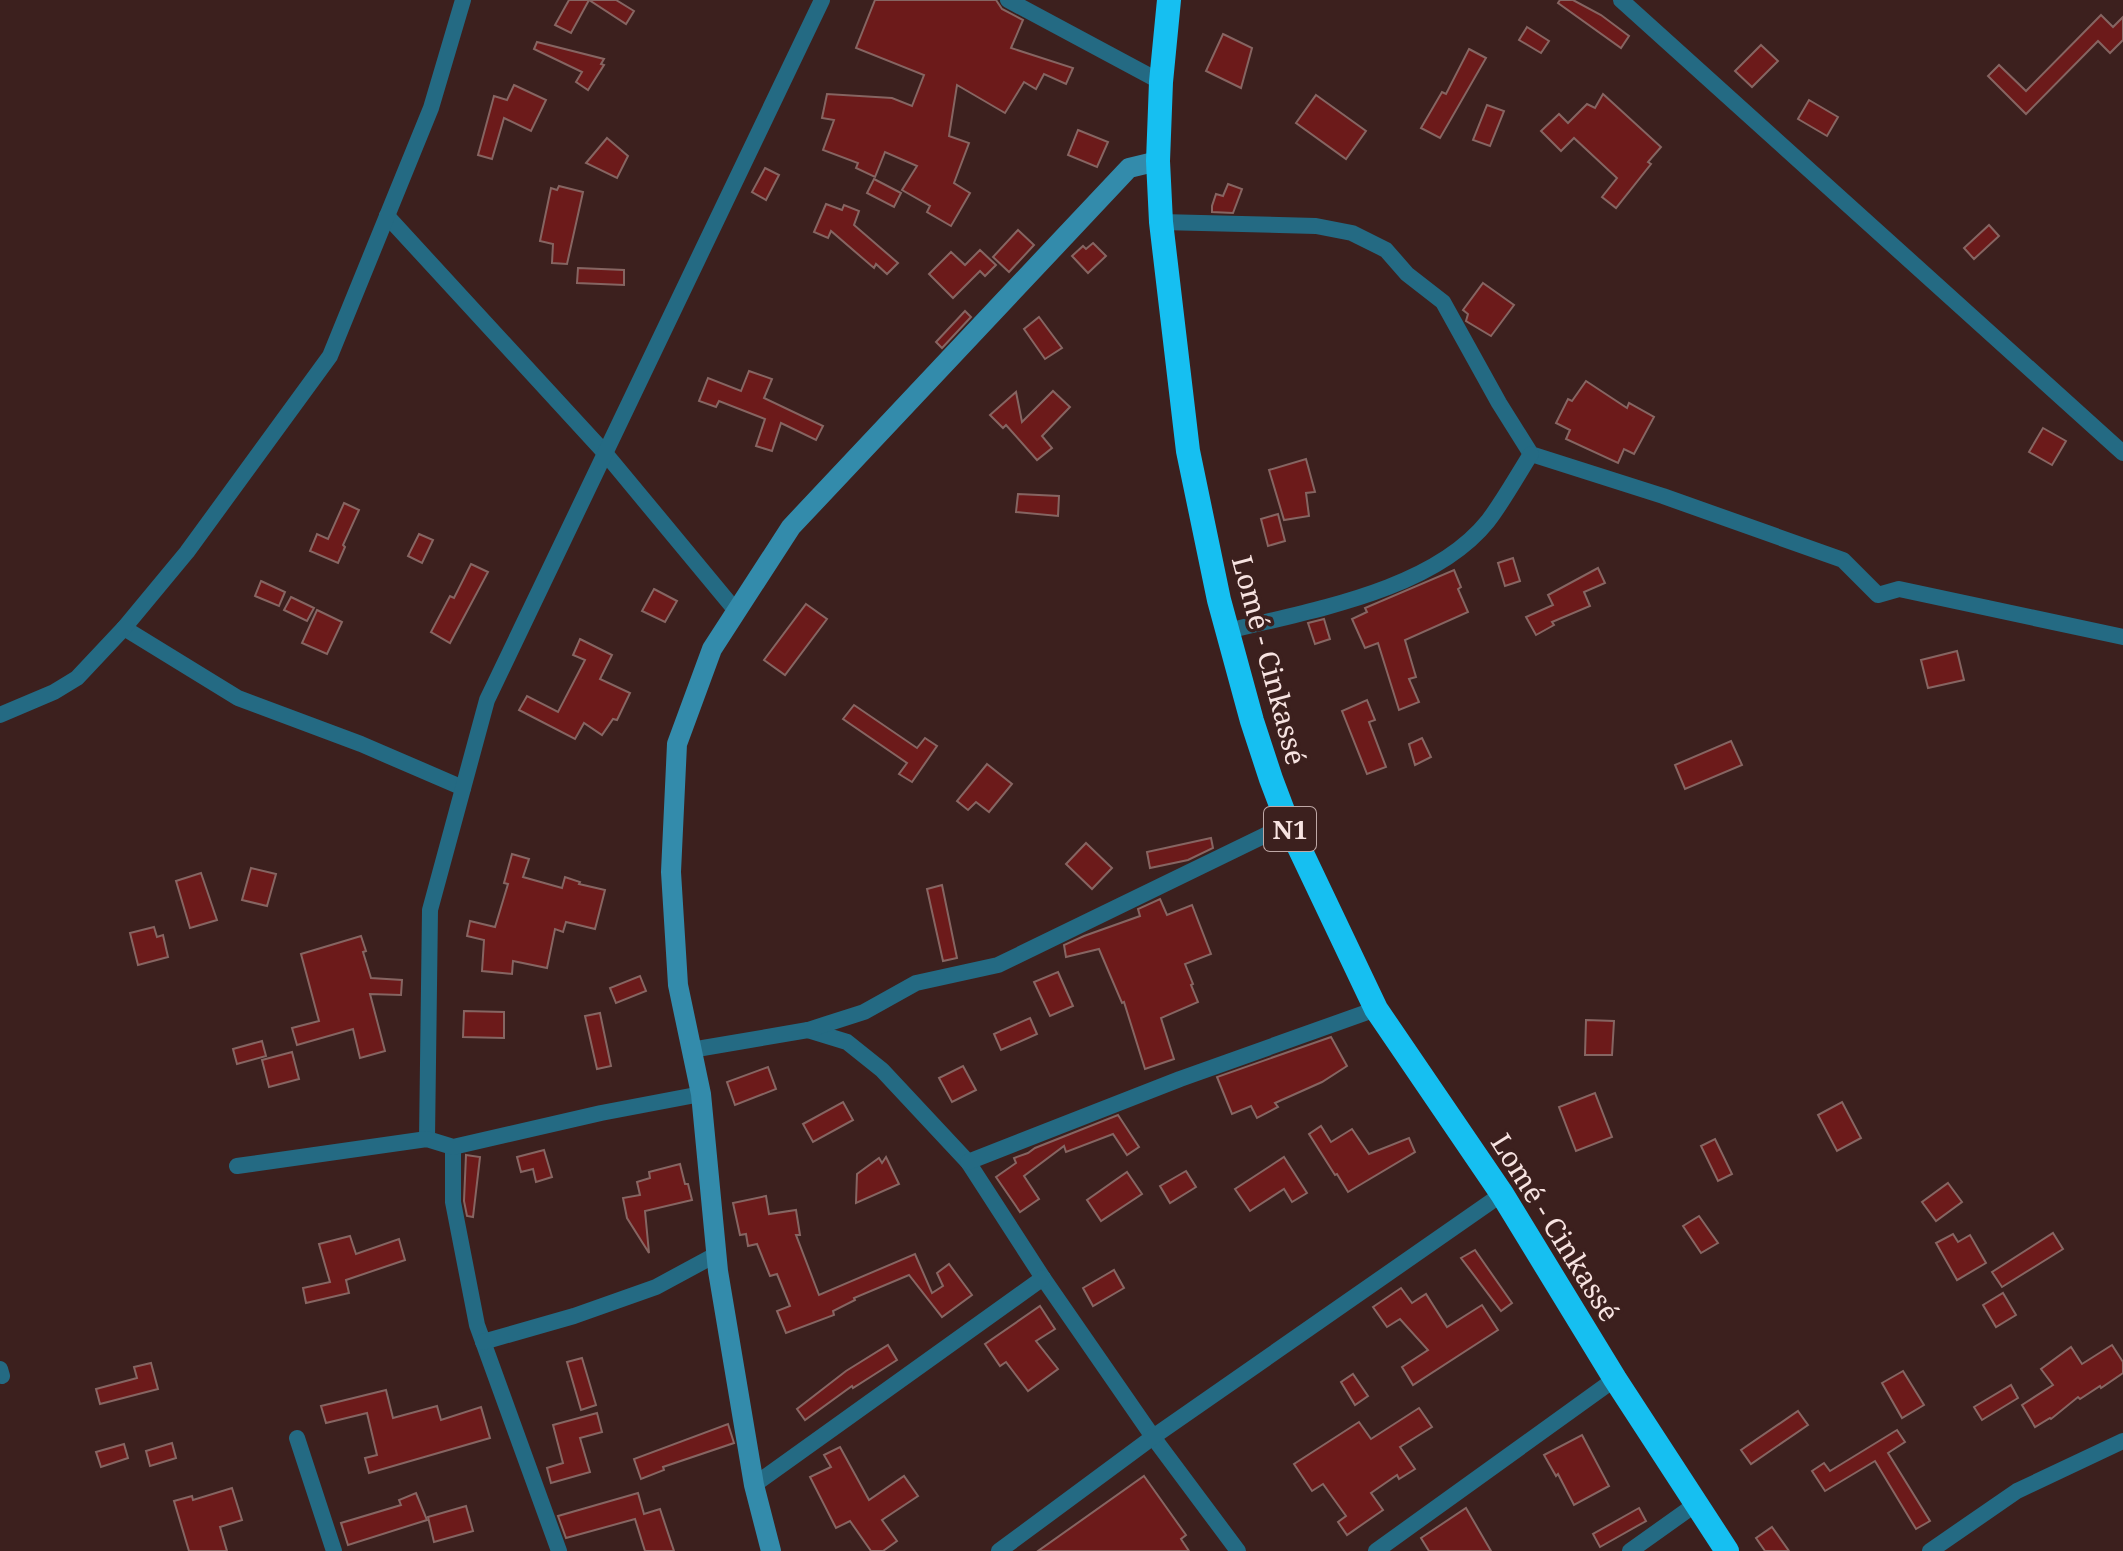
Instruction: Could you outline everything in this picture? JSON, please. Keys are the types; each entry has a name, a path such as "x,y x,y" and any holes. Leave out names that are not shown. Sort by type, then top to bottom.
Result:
{"highway":[{"name":"Lomé - Cinkassé","path":"1169,0 1158,161 1161,222 1188,451 1219,600 1252,721 1288,824 1376,1009 1502,1194 1615,1379 1727,1551"}],"street":[{"path":"0,715 54,692 77,678 124,628 187,552 330,356 431,108 463,0"},
{"path":"427,1139 430,910 487,700 822,0"},
{"path":"1008,0 1161,82"},
{"path":"1621,0 2123,453"},
{"path":"771,1551 754,1485 717,1254 701,1094 678,985 671,872 677,744 712,649 791,527 1129,168 1158,161"},
{"path":"387,216 605,453 736,611"},
{"path":"1161,222 1316,226 1352,233 1386,250 1407,274 1443,302 1531,454 1663,496 1843,560 1878,595 1899,589 2123,637"},
{"path":"1228,631 1369,595 1447,559 1487,522 1531,454"},
{"path":"124,628 238,698 361,744 463,788"},
{"path":"691,1050 808,1030 864,1012 916,983 998,965 1288,824"},
{"path":"968,1162 1180,1079 1376,1009"},
{"path":"808,1030 847,1042 882,1070 968,1162 1043,1278 1153,1437 1238,1551"},
{"path":"237,1166 427,1139 453,1147 701,1094"},
{"path":"453,1147 453,1202 477,1325 559,1551"},
{"path":"999,1551 1153,1437 1502,1194"},
{"path":"483,1342 574,1316 656,1287 717,1254"},
{"path":"754,1485 1043,1278"},
{"path":"1376,1551 1395,1546 1615,1379"},
{"path":"297,1438 334,1551"},
{"path":"1930,1551 2017,1491 2123,1441"},
{"path":"1630,1551 1696,1504"}],"building":[{"path":"569,0 589,0 571,33 555,25"},
{"path":"589,0 616,0 634,11 626,24"},
{"path":"875,0 996,0 1002,9 1023,20 1011,48 1073,68 1066,84 1044,74 1036,89 1024,82 1005,113 957,85 949,136 969,143 954,183 970,193 951,226 927,212 930,206 902,190 917,166 885,152 875,177 856,168 858,163 823,150 834,120 822,118 827,94 892,98 912,106 924,75 856,48"},
{"path":"1560,0 1573,0 1601,15 1629,36 1621,48 1558,3"},
{"path":"2101,15 2113,27 2123,17 2123,40 2110,53 2098,41 2026,114 1988,76 1999,65 2026,91"},
{"path":"1527,27 1549,41 1541,53 1519,40"},
{"path":"1223,34 1252,48 1241,88 1206,71"},
{"path":"537,42 604,59 601,64 604,65 588,90 576,82 582,72 534,49"},
{"path":"1761,45 1778,61 1752,87 1735,71"},
{"path":"1469,49 1486,58 1440,138 1421,128 1442,92 1446,94"},
{"path":"514,85 546,100 531,131 504,118 492,159 478,155 494,96 507,100"},
{"path":"1603,94 1661,147 1616,208 1602,197 1617,178 1574,138 1561,151 1541,131 1559,114 1568,123 1587,104 1595,108"},
{"path":"1316,95 1366,131 1346,159 1296,123"},
{"path":"1809,100 1838,117 1827,136 1798,119"},
{"path":"1487,105 1504,111 1490,146 1473,140"},
{"path":"1078,130 1108,142 1097,167 1068,155"},
{"path":"607,138 628,156 617,178 586,163"},
{"path":"765,168 779,175 766,200 752,192"},
{"path":"874,179 901,193 894,207 867,193"},
{"path":"1228,184 1242,189 1233,213 1212,212 1216,194 1223,196"},
{"path":"559,186 583,192 567,264 552,263 553,244 540,241 551,188 557,190"},
{"path":"826,204 842,210 844,205 859,211 854,225 898,263 887,274 876,264 874,268 831,231 828,238 814,232"},
{"path":"1989,225 1999,236 1974,259 1964,248"},
{"path":"1018,230 1034,245 1009,272 993,257"},
{"path":"1093,243 1106,256 1088,273 1072,256 1083,246 1086,249"},
{"path":"980,250 996,265 985,276 980,271 953,298 929,274 951,252 965,265"},
{"path":"578,268 624,270 624,285 577,283"},
{"path":"1483,283 1514,305 1491,336 1466,321 1468,314 1463,310"},
{"path":"965,311 971,317 942,348 936,342"},
{"path":"1039,317 1062,348 1045,359 1024,329"},
{"path":"749,371 772,379 764,398 823,426 816,440 781,423 772,451 756,446 765,419 719,401 716,407 699,401 708,378 741,391"},
{"path":"1586,381 1627,408 1629,403 1654,417 1634,454 1624,449 1618,463 1566,439 1570,430 1556,423 1568,399 1572,401"},
{"path":"1053,391 1070,407 1042,436 1052,448 1037,460 1006,425 1003,428 990,415 1016,392 1022,422"},
{"path":"2043,428 2066,441 2052,465 2029,452"},
{"path":"1306,459 1315,492 1306,493 1309,516 1284,520 1269,470"},
{"path":"1018,494 1059,496 1058,516 1016,512"},
{"path":"344,503 359,510 338,563 310,551 317,534 328,539"},
{"path":"1278,514 1285,541 1268,546 1261,519"},
{"path":"419,534 433,540 422,563 408,556"},
{"path":"1513,558 1520,581 1505,586 1498,563"},
{"path":"471,564 488,572 450,643 431,632 450,596 454,598"},
{"path":"1598,568 1605,583 1584,592 1590,606 1552,622 1554,625 1536,635 1526,617 1553,605 1548,595"},
{"path":"1454,570 1468,612 1405,640 1416,677 1409,679 1419,702 1399,710 1378,643 1365,648 1352,619 1367,612 1365,608"},
{"path":"261,581 285,592 279,606 255,596"},
{"path":"654,589 677,601 665,622 642,611"},
{"path":"291,597 314,608 307,621 284,610"},
{"path":"806,604 827,619 785,675 764,660"},
{"path":"317,610 342,622 327,654 302,643"},
{"path":"1324,619 1330,639 1315,644 1308,623"},
{"path":"580,639 612,655 600,679 630,693 617,720 613,719 602,735 584,723 575,739 519,710 527,696 558,712 585,660 573,655"},
{"path":"1957,651 1964,680 1928,688 1921,660"},
{"path":"1367,700 1375,720 1369,722 1386,767 1367,774 1342,711"},
{"path":"854,705 917,748 925,738 937,746 912,782 899,774 907,763 843,719"},
{"path":"1422,738 1431,757 1415,765 1409,744"},
{"path":"1731,741 1742,765 1685,789 1675,765"},
{"path":"987,764 1012,784 989,812 976,802 968,810 957,801"},
{"path":"1211,838 1213,848 1188,860 1150,868 1147,852"},
{"path":"1086,843 1112,868 1092,889 1066,864"},
{"path":"512,854 529,859 523,877 562,888 565,877 605,890 595,929 566,922 563,932 555,929 547,968 513,961 512,974 482,971 484,940 467,936 470,921 495,927 508,884 504,883"},
{"path":"251,868 276,874 267,906 242,900"},
{"path":"201,873 217,920 190,928 176,881"},
{"path":"942,885 957,958 943,961 927,889"},
{"path":"1160,899 1167,915 1192,905 1211,954 1185,964 1198,1002 1161,1018 1174,1059 1145,1069 1124,1002 1099,949 1066,957 1064,945 1140,916 1138,909"},
{"path":"154,927 157,937 163,935 168,957 138,965 130,933"},
{"path":"361,936 371,978 402,980 401,995 370,994 385,1051 360,1058 353,1029 297,1045 292,1028 319,1021 301,954"},
{"path":"1058,972 1073,1006 1050,1016 1034,982"},
{"path":"640,976 646,991 616,1003 610,988"},
{"path":"464,1011 504,1012 504,1038 463,1037"},
{"path":"600,1013 611,1066 597,1069 585,1016"},
{"path":"1030,1018 1037,1034 1001,1050 994,1034"},
{"path":"1586,1020 1614,1021 1612,1055 1585,1055"},
{"path":"1331,1037 1347,1066 1322,1082 1275,1103 1278,1107 1257,1118 1251,1106 1232,1114 1217,1077"},
{"path":"262,1041 266,1056 237,1064 233,1049"},
{"path":"292,1052 299,1079 269,1087 262,1060"},
{"path":"963,1066 976,1090 952,1102 939,1078"},
{"path":"768,1067 776,1089 735,1105 727,1082"},
{"path":"1595,1093 1612,1137 1576,1151 1559,1107"},
{"path":"843,1102 853,1120 813,1142 803,1124"},
{"path":"1842,1102 1861,1138 1837,1151 1818,1115"},
{"path":"1118,1115 1139,1147 1127,1155 1113,1134 1066,1152 1064,1146 1024,1176 1039,1199 1020,1212 996,1177 1016,1163 1014,1158"},
{"path":"1321,1126 1331,1142 1352,1129 1369,1154 1409,1138 1415,1152 1348,1192 1309,1134"},
{"path":"1715,1139 1732,1174 1718,1181 1701,1146"},
{"path":"544,1150 552,1177 536,1182 533,1169 521,1172 517,1157"},
{"path":"466,1155 480,1157 473,1217 467,1216 464,1201"},
{"path":"886,1157 899,1184 856,1203 857,1174 879,1158 882,1163"},
{"path":"1284,1157 1307,1193 1292,1202 1284,1189 1250,1211 1235,1189"},
{"path":"680,1164 692,1200 645,1211 649,1253 627,1218 623,1198 640,1195 637,1182 650,1178 649,1172"},
{"path":"1186,1171 1196,1187 1170,1203 1160,1186"},
{"path":"1127,1172 1142,1194 1101,1221 1087,1200"},
{"path":"1948,1183 1962,1202 1936,1221 1922,1202"},
{"path":"766,1196 769,1214 796,1210 800,1235 796,1235 819,1295 915,1254 932,1293 943,1286 937,1273 949,1264 972,1295 942,1317 909,1275 854,1298 833,1311 834,1315 786,1333 777,1311 790,1306 777,1274 770,1276 757,1244 748,1246 746,1234 740,1235 733,1203"},
{"path":"1699,1216 1718,1243 1701,1253 1683,1226"},
{"path":"2053,1233 2063,1249 2002,1287 1992,1272"},
{"path":"1953,1234 1958,1242 1970,1235 1986,1263 1957,1280 1936,1243"},
{"path":"350,1236 356,1254 399,1239 405,1260 346,1280 349,1293 306,1303 303,1288 330,1282 319,1244"},
{"path":"1475,1250 1512,1303 1501,1311 1461,1258"},
{"path":"1114,1270 1124,1288 1093,1306 1083,1288"},
{"path":"1401,1288 1412,1303 1426,1294 1447,1327 1482,1305 1498,1330 1413,1385 1402,1367 1428,1350 1400,1319 1387,1327 1373,1307"},
{"path":"2003,1293 2016,1315 1996,1327 1983,1305"},
{"path":"1040,1306 1055,1329 1036,1341 1058,1369 1028,1391 1006,1362 1000,1366 985,1344"},
{"path":"888,1345 897,1360 852,1386 805,1420 797,1409 846,1371"},
{"path":"2112,1345 2123,1362 2123,1373 2101,1388 2080,1399 2078,1397 2051,1419 2035,1427 2022,1405 2053,1385 2041,1369 2071,1347 2082,1364"},
{"path":"582,1358 596,1405 581,1410 567,1362"},
{"path":"151,1363 158,1389 100,1404 96,1389 137,1378 134,1367"},
{"path":"1903,1371 1924,1405 1902,1418 1882,1383"},
{"path":"1353,1374 1368,1396 1355,1405 1341,1382"},
{"path":"2011,1385 2018,1398 1982,1420 1974,1407"},
{"path":"386,1390 393,1418 437,1406 441,1420 481,1407 490,1438 369,1473 365,1458 377,1455 367,1413 326,1423 321,1406"},
{"path":"1419,1408 1432,1427 1400,1447 1415,1469 1399,1479 1397,1475 1371,1493 1383,1510 1347,1535 1338,1522 1346,1516 1323,1484 1312,1491 1294,1464 1359,1422 1371,1439"},
{"path":"1798,1411 1808,1425 1751,1464 1741,1450"},
{"path":"597,1413 602,1432 580,1438 590,1472 551,1483 547,1468 563,1463 553,1425"},
{"path":"728,1424 734,1443 663,1467 664,1470 641,1479 634,1459"},
{"path":"1897,1430 1905,1442 1888,1453 1930,1521 1916,1529 1875,1461 1825,1491 1812,1471 1824,1463 1830,1471"},
{"path":"1582,1435 1609,1486 1574,1505 1544,1455"},
{"path":"172,1443 176,1458 150,1466 146,1451"},
{"path":"124,1444 128,1458 101,1467 96,1452"},
{"path":"840,1447 869,1500 904,1476 918,1496 882,1520 897,1541 883,1551 871,1551 850,1521 836,1528 810,1477 831,1467 824,1455"},
{"path":"1144,1476 1186,1535 1181,1539 1189,1551 1038,1551"},
{"path":"232,1488 242,1520 220,1527 227,1551 189,1551 174,1501 192,1496 193,1500"},
{"path":"416,1493 427,1520 348,1545 341,1523 401,1505 399,1500"},
{"path":"638,1493 644,1514 660,1509 674,1551 645,1551 635,1519 566,1538 558,1516"},
{"path":"466,1506 473,1531 434,1542 428,1517"},
{"path":"1466,1508 1491,1551 1429,1551 1421,1538"},
{"path":"1639,1508 1646,1521 1600,1547 1593,1534"},
{"path":"1772,1527 1789,1551 1765,1551 1756,1538"}]}
